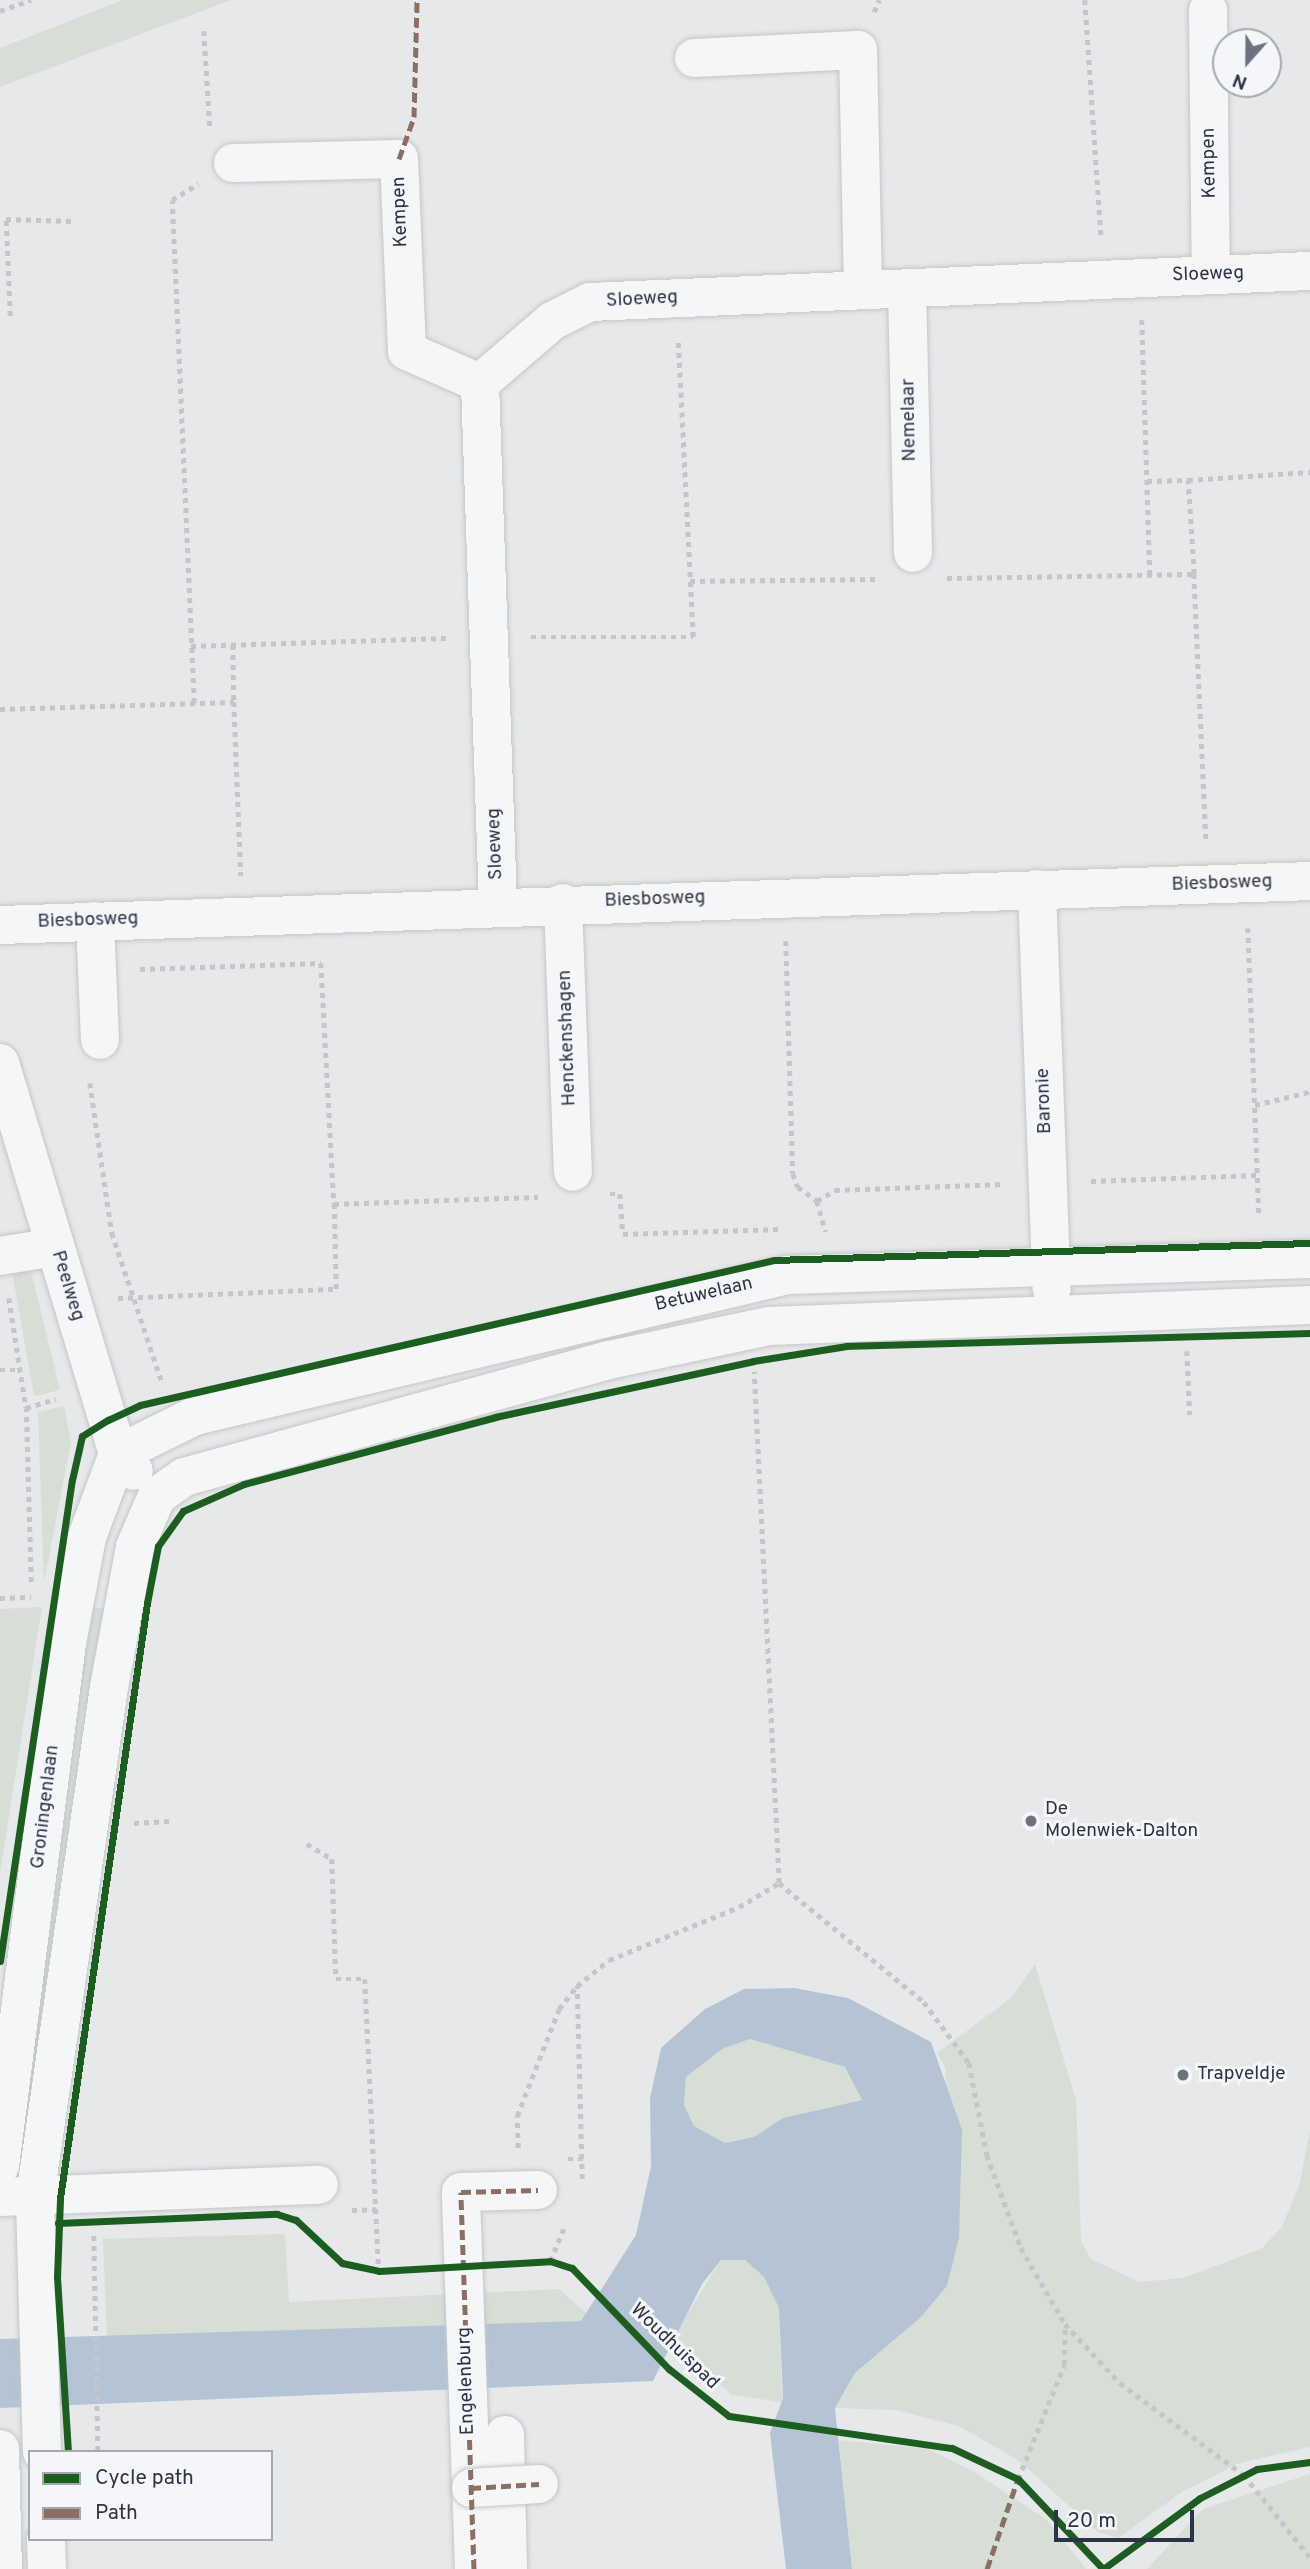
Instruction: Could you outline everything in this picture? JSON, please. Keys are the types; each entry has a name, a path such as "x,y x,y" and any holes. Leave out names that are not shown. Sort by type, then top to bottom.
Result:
{"street":[{"name":"Kempen","path":"1208,10 1211,275"},
{"path":"694,58 858,50 863,290"},
{"name":"Kempen","path":"222,150 399,159 407,351 480,383"},
{"name":"Sloeweg","path":"498,904 480,383 552,321 590,302 1310,271"},
{"name":"Nemelaar","path":"907,288 913,553"},
{"name":"Biesbosweg","path":"0,925 498,904 1310,881"},
{"name":"Baronie","path":"1037,889 1053,1312"},
{"name":"Henckenshagen","path":"563,903 573,1188"},
{"path":"95,921 100,1040"},
{"name":"Peelweg","path":"0,1063 108,1420 157,1496"},
{"path":"2,1255 55,1247"},
{"name":"Betuwelaan","path":"108,1420 195,1416 788,1275 1310,1259"},
{"path":"41,2436 37,2325 38,2204 109,1687 135,1548 157,1496 184,1477 609,1360 769,1326 1053,1312 1310,1305"},
{"name":"Groningenlaan","path":"0,2166 67,1643 108,1420"},
{"path":"38,2204 319,2185"},
{"name":"Engelenburg","path":"474,2569 461,2192 538,2190"},
{"name":"Engelenburg","path":"505,2435 508,2569"},
{"path":"0,2449 3,2569"},
{"path":"471,2488 539,2484"},
{"path":"46,2541 47,2569"}],"path":[{"path":"0,11 31,0"},
{"path":"1085,0 1147,481 1150,575"},
{"path":"204,31 222,150"},
{"path":"172,200 194,703"},
{"path":"10,316 6,219 73,221"},
{"path":"191,646 488,637 693,636 676,298"},
{"path":"1147,481 1310,472"},
{"path":"1188,480 1207,884"},
{"path":"941,578 1194,574"},
{"path":"690,581 885,579"},
{"path":"233,645 243,915"},
{"path":"0,709 234,702"},
{"path":"1247,883 1259,1231"},
{"path":"785,897 793,1174 798,1187 817,1201 828,1246"},
{"path":"71,1300 336,1289 321,962 97,971"},
{"path":"26,1408 108,1420 168,1399 112,1233 107,1172 92,1127 89,1060 100,1040"},
{"path":"1255,1105 1309,1092"},
{"path":"334,1204 573,1188 620,1194 623,1234 785,1229"},
{"path":"812,1228 825,1227"},
{"path":"0,1598 32,1597 26,1408 2,1255"},
{"path":"1186,1336 1190,1415"},
{"path":"750,1362 779,1883 924,2002 970,2063 987,2155 1021,2248 1065,2325 1120,2383 1244,2475 1310,2557"},
{"path":"0,1370 19,1370"},
{"path":"130,1824 170,1821"},
{"path":"307,1844 332,1858 336,1979 365,1979 379,2271"},
{"path":"518,2154 517,2116 559,2009 577,1986 609,1960 739,1907 779,1883"},
{"path":"577,1986 584,2159 581,2187"},
{"path":"568,2160 584,2159"},
{"path":"38,2204 93,2221 101,2418 98,2450"},
{"path":"550,2261 568,2220"},
{"path":"537,2262 561,2264"},
{"path":"367,2268 392,2270"},
{"path":"1018,2479 1064,2365 1065,2325"},
{"path":"1233,2481 1257,2469"},
{"path":"1007,2474 1018,2479 1027,2489"}],"shaded area":[{"path":"123,0 231,0 0,87 0,48"},
{"path":"29,1263 60,1390 34,1396 11,1266"},
{"path":"64,1406 71,1442 44,1582 38,1412"},
{"path":"87,1606 109,1609 39,2104 17,2101"},
{"path":"42,1607 0,1873 0,1609"},
{"path":"1035,1964 1076,2100 1081,2241 1091,2259 1139,2282 1183,2278 1261,2249 1282,2227 1300,2183 1310,2129 1310,2447 1239,2463 1182,2492 1118,2538 1098,2532 1018,2460 959,2426 896,2410 835,2408 855,2373 920,2318 946,2069 937,2053 1011,1998"},
{"path":"750,2039 846,2067 862,2100 784,2118 755,2137 725,2143 694,2126 684,2105 686,2077 722,2049"},
{"path":"285,2234 289,2302 559,2289 587,2314 582,2321 107,2337 103,2239"},
{"path":"721,2260 745,2260 764,2277 779,2308 782,2402 732,2395 670,2342"},
{"path":"839,2440 927,2449 973,2471 1047,2520 1086,2569 852,2569"},
{"path":"1310,2474 1310,2569 1147,2569 1203,2509"}],"water":[{"path":"794,1988 848,1998 931,2042 962,2130 959,2238 947,2286 920,2318 855,2373 835,2408 852,2569 786,2569 770,2433 783,2398 779,2308 764,2277 745,2260 721,2260 702,2284 653,2381 0,2408 0,2339 581,2321 636,2235 651,2166 650,2098 661,2048 705,2009 744,1989","holes":["750,2039 845,2067 862,2100 783,2118 754,2137 725,2143 694,2126 684,2105 686,2077 722,2049"]}],"marked path":[{"path":"399,159 414,117 417,0"},
{"path":"474,2569 461,2192 538,2190"},
{"path":"987,2569 1018,2479"},
{"path":"471,2488 539,2484"}],"cycle path":[{"path":"0,1961 72,1480 82,1436 108,1420 140,1405 774,1260 1310,1243"},
{"path":"68,2450 57,2277 60,2198 147,1603 158,1546 183,1511 244,1484 495,1417 753,1361 847,1346 1310,1333"},
{"name":"Woudhuispad","path":"58,2223 277,2214 296,2220 342,2263 379,2271 550,2261 572,2268 669,2369 729,2416 952,2448 1018,2479 1103,2569 1200,2498 1257,2469 1310,2462"}],"place":[{"name":"De Molenwiek-Dalton","path":"1031,1821"},
{"name":"Trapveldje","path":"1183,2075"}]}
